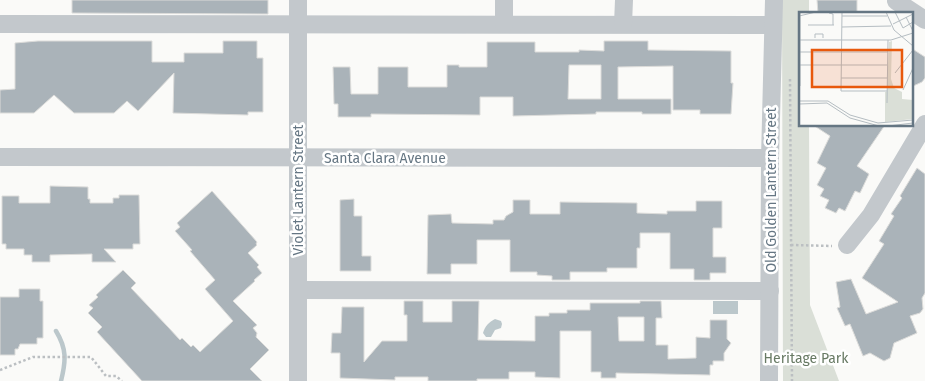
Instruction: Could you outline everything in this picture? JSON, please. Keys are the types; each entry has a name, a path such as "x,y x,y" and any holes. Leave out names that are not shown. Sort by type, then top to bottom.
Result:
{"street":[{"name":"Violet Lantern Street","path":"298,0 298,381"},
{"path":"504,0 504,24"},
{"path":"623,24 624,0"},
{"name":"Old Golden Lantern Street","path":"769,381 770,158 774,0"},
{"path":"896,1 925,20"},
{"path":"0,24 773,25"},
{"path":"847,245 871,215 925,124"},
{"name":"Santa Clara Avenue","path":"0,157 770,158"},
{"path":"298,290 770,291"}],"path":[{"path":"790,78 792,381"},
{"path":"791,245 819,247 847,245"},
{"path":"0,370 33,356 92,357 106,376 116,376 122,381"}],"green space":[{"name":"Heritage Park","path":"782,0 809,0 809,12 799,12 799,126 809,126 810,305 839,381 783,381"}],"shaded area":[{"path":"713,301 738,301 738,314 713,314"},
{"path":"495,319 501,321 501,328 495,330 491,337 486,337 483,333 485,328"}],"building":[{"path":"72,0 268,0 268,14 72,13"},
{"path":"817,0 857,0 857,12 818,12"},
{"path":"38,41 152,41 152,62 184,62 184,53 223,53 223,41 257,41 257,58 263,58 263,112 248,112 248,115 173,113 174,73 138,111 127,101 114,113 74,113 54,95 34,113 0,113 0,90 15,89 15,43"},
{"path":"604,41 648,41 648,50 731,51 731,83 733,83 731,114 700,114 700,110 673,110 673,66 618,67 618,99 671,99 671,114 596,112 596,114 513,116 513,97 480,97 480,115 371,114 371,117 338,117 338,104 334,104 333,67 350,67 351,94 378,94 378,67 408,67 408,87 447,87 447,65 487,67 487,42 535,42 535,52 604,51","holes":["569,65 601,65 601,99 568,99"]},
{"path":"912,49 925,57 925,78 922,82 912,87"},
{"path":"815,126 884,126 857,166 869,174 860,193 855,191 845,211 839,208 836,213 825,208 829,200 820,196 824,189 817,185 826,168 817,163 830,136"},
{"path":"917,168 925,174 925,293 922,298 923,309 920,313 910,316 917,333 894,343 890,358 884,361 870,353 863,356 850,324 845,326 837,308 840,307 836,282 851,279 866,314 898,302 862,278 884,244 879,241 894,216 891,214 902,198 900,196"},
{"path":"50,186 88,187 90,203 113,203 113,198 119,198 119,195 139,195 140,244 133,244 133,249 104,249 116,262 92,262 92,254 50,255 50,262 32,262 32,255 24,255 24,249 6,249 6,244 2,244 2,196 19,196 19,203 50,203"},
{"path":"212,191 257,242 257,245 248,253 259,265 257,267 262,273 233,301 257,325 253,328 257,333 256,337 269,350 250,369 262,381 142,381 97,332 102,327 88,313 93,308 89,305 98,297 96,295 123,270 136,283 131,288 180,340 182,338 191,347 193,345 200,352 233,321 205,289 215,280 175,231 180,227 177,223"},
{"path":"354,199 354,216 362,216 362,256 371,256 371,271 340,271 340,200"},
{"path":"513,200 530,200 530,214 560,214 560,202 637,203 637,213 667,214 667,211 696,211 696,201 722,201 722,228 713,228 713,257 726,257 726,273 710,273 710,280 694,280 694,269 670,269 670,233 640,233 640,248 637,248 637,268 607,268 607,272 570,272 570,280 552,280 552,276 537,275 537,272 510,272 510,240 477,240 477,264 451,264 451,274 427,274 428,215 451,214 452,223 493,224 493,220 504,220 506,216 513,212"},
{"path":"19,289 40,289 40,301 43,301 43,338 37,338 37,344 20,344 18,349 15,349 15,355 0,355 0,297 19,297"},
{"path":"404,301 423,301 423,322 452,322 452,301 479,301 478,340 535,341 535,316 549,316 549,313 567,313 567,310 590,310 590,303 661,301 662,318 656,318 656,345 668,345 668,359 696,358 696,337 710,338 710,320 727,320 727,339 731,343 724,353 724,361 713,361 713,365 710,365 710,375 616,373 616,378 601,378 601,372 591,372 591,331 560,331 560,378 535,377 535,372 509,372 509,379 477,379 477,381 428,381 428,377 395,377 395,380 340,378 340,353 331,353 332,333 341,333 342,307 364,307 364,362 382,341 407,341 407,315 404,315","holes":["618,317 644,317 644,341 619,341"]}],"waterway":[{"path":"56,331 64,349 64,367 61,381"}]}
